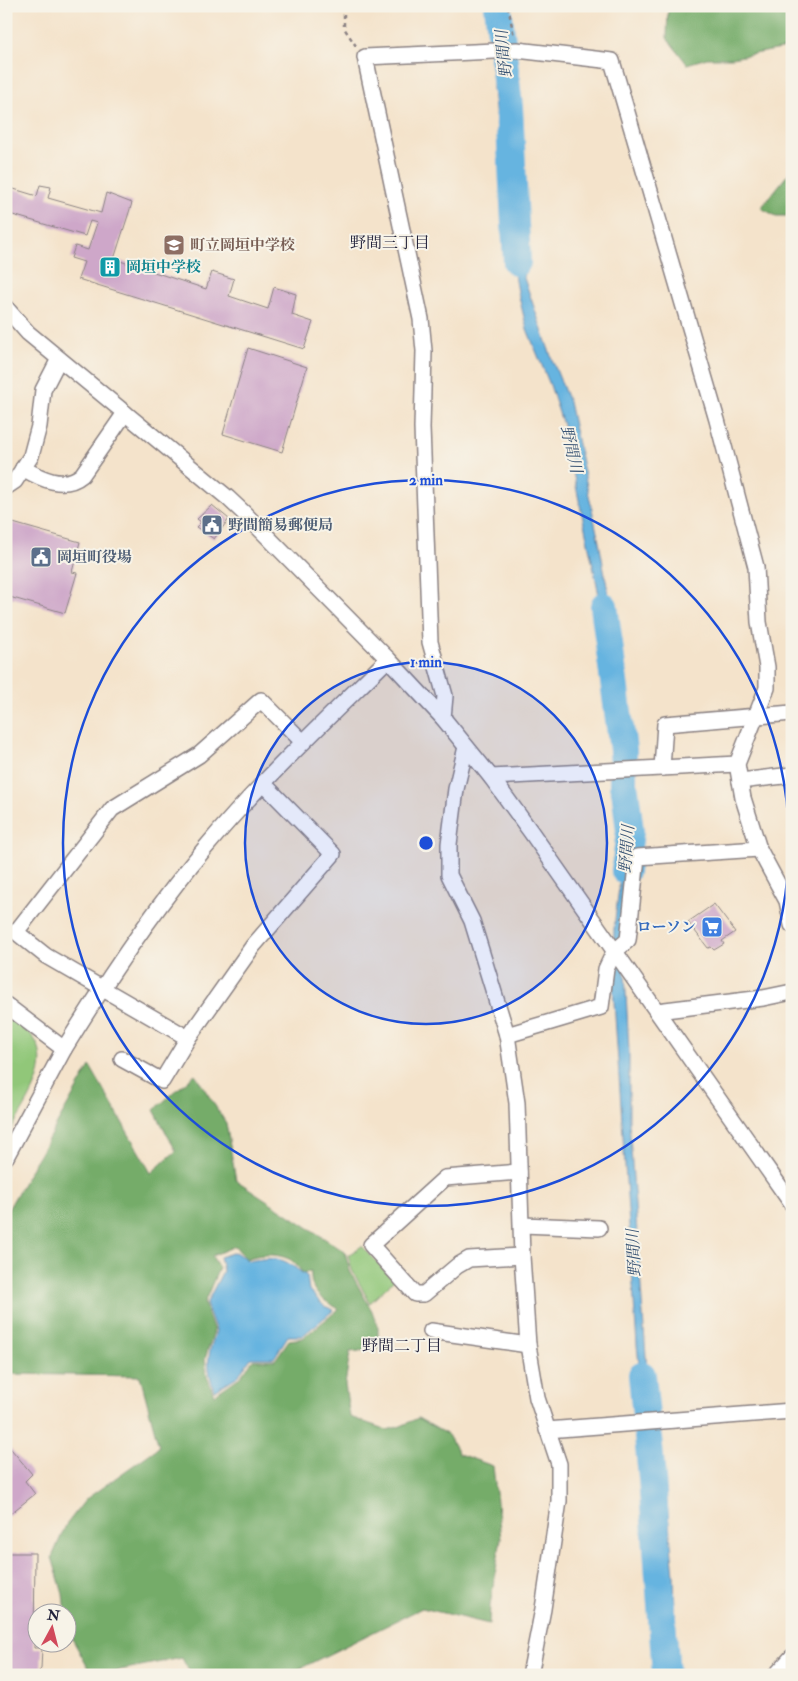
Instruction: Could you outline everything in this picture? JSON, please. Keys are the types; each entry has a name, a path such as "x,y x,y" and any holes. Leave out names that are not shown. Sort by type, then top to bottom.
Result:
{"street":[{"path":"443,718 445,696 430,642 422,428 424,351 421,318 365,58 517,50 612,61 716,420 756,567 759,622 767,667 766,688 737,764 743,798 759,850 787,901 792,925"},
{"path":"6,308 28,333 228,498 388,659 443,718 491,777 792,1204"},
{"path":"6,487 15,481 31,456 37,434 43,390 59,359"},
{"path":"23,468 32,474 57,482 74,481 82,475 126,413"},
{"path":"6,1157 64,1049 102,988 146,924 206,847 263,783 388,659"},
{"path":"188,1038 46,956 16,932 112,809 199,755 261,700 303,742"},
{"path":"662,768 665,724 757,714 792,713"},
{"path":"466,747 454,799 449,844 449,875 472,922 507,1035 517,1103 522,1256 528,1345 537,1398 558,1464 559,1501 543,1609 530,1675"},
{"path":"491,777 737,764"},
{"path":"740,780 792,775"},
{"path":"122,1060 162,1081 188,1038 253,946 333,854 263,783"},
{"path":"507,1035 601,1007 606,969 614,952 628,940 637,857 759,850"},
{"path":"657,1011 763,998 792,992"},
{"path":"6,1005 64,1049"},
{"path":"519,1172 444,1178 371,1244 415,1294 424,1294 457,1266 469,1259 522,1256"},
{"path":"522,1225 599,1228"},
{"path":"431,1331 528,1345"},
{"path":"548,1430 792,1411"},
{"path":"776,1675 792,1657"}],"path":[{"path":"344,6 344,28 365,58"},
{"path":"508,6 517,50"}],"green space":[{"path":"668,6 792,6 792,47 732,58 707,58 687,64 667,38"},
{"path":"792,169 792,216 776,216 761,208"},
{"path":"6,1015 33,1037 39,1049 41,1062 34,1088 6,1138"},
{"path":"90,1066 151,1173 176,1151 154,1110 195,1074 226,1123 236,1180 345,1252 350,1271 372,1311 378,1328 378,1349 350,1352 345,1385 350,1417 387,1430 418,1418 448,1435 459,1454 493,1466 501,1538 489,1624 422,1608 287,1675 191,1675 182,1658 120,1670 109,1675 92,1675 78,1649 78,1604 64,1604 52,1557 66,1525 86,1499 159,1447 140,1376 6,1374 6,1213","holes":["235,1246 246,1259 256,1256 279,1256 295,1263 303,1273 311,1271 312,1285 318,1295 339,1309 303,1338 289,1340 275,1360 253,1360 240,1377 214,1395 207,1376 205,1359 214,1331 204,1303 219,1268 212,1256"]},
{"path":"362,1246 394,1280 370,1303 352,1270 348,1255"}],"water":[{"name":"野間川","path":"487,6 496,6 501,36 511,201 524,278 569,402 599,542 622,668 631,814 623,933 629,1052 629,1122 647,1370 651,1403 661,1447 674,1575 677,1675 669,1675 668,1611 652,1443 642,1392 637,1345 613,986 614,928 624,848 625,818 618,760 619,712 613,659 563,425 550,385 527,329 519,297 508,238 493,89 494,68"},
{"path":"235,1252 249,1261 274,1259 288,1263 307,1276 309,1290 324,1306 334,1310 302,1336 288,1336 274,1358 251,1358 238,1376 214,1391 209,1361 216,1331 206,1304 223,1271 220,1257"}],"building":[{"name":"岡垣中学校","path":"40,185 51,187 48,198 101,213 106,193 132,203 114,259 206,289 212,272 234,279 229,296 268,309 274,287 296,294 292,315 313,322 304,349 78,279 84,262 71,258 75,246 88,250 97,223 90,221 85,236 6,213 7,187 37,196"},
{"path":"248,348 307,367 282,452 223,434"},
{"name":"野間簡易郵便局","path":"212,505 229,519 214,539 196,527 201,522 197,519"},
{"name":"岡垣町役場","path":"6,521 80,542 72,572 77,573 65,613 6,596"},
{"name":"ローソン","path":"714,904 735,932 722,941 724,944 714,950 711,947 708,948 688,922"},
{"path":"6,1443 32,1474 25,1481 35,1494 6,1517"},
{"path":"6,1553 35,1553 34,1604 28,1604 28,1654 42,1654 41,1669 35,1675 6,1674"}],"waterway":[{"name":"野間川","path":"498,6 509,107 517,262"},
{"name":"野間川","path":"604,606 623,750 623,786 630,831 625,871"},
{"name":"野間川","path":"642,1375 652,1478 666,1675"}],"place":[{"name":"町立岡垣中学校","path":"174,245"},
{"name":"岡垣中学校","path":"110,267"},
{"name":"野間簡易郵便局","path":"212,525"},
{"name":"岡垣町役場","path":"41,557"},
{"name":"ローソン","path":"712,927"}],"district":[{"name":"野間三丁目","path":"390,242"},
{"name":"野間二丁目","path":"402,1345"}]}
